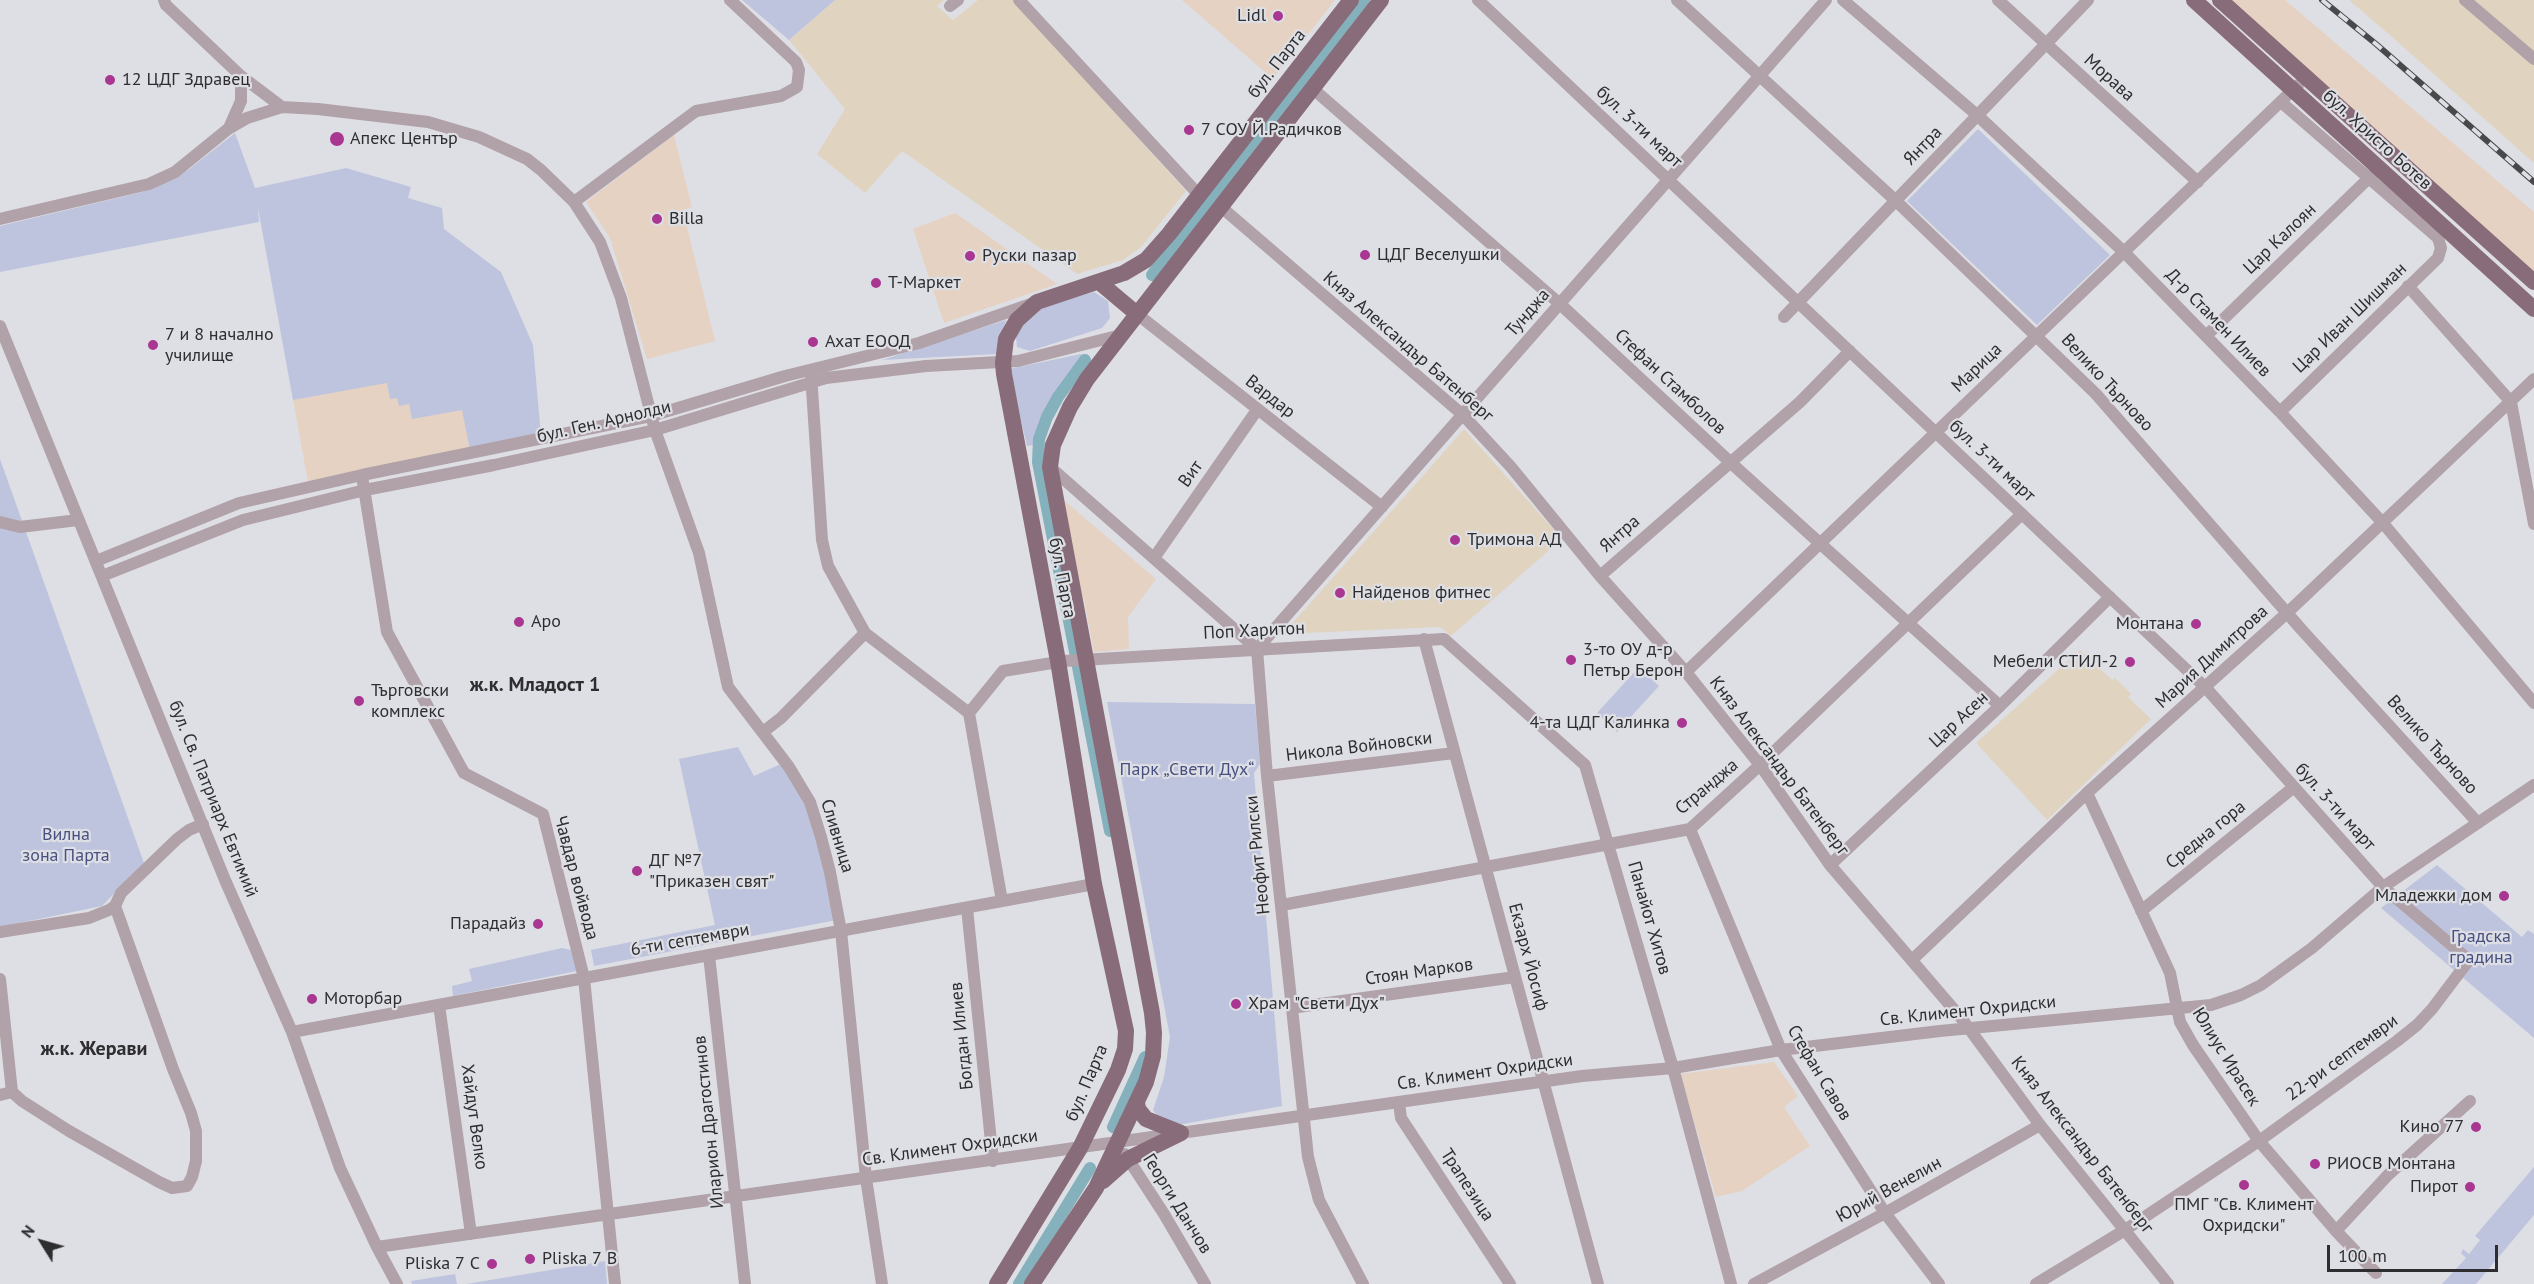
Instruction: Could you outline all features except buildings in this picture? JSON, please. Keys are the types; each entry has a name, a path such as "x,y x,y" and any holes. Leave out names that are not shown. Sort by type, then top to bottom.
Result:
{"main road":[{"name":"бул. Парта","path":"997,1284 1080,1148 1118,1070 1125,1049 1126,1031 1094,884 1061,661 1003,363 1004,348 1011,328 1024,311 1037,302 1124,273 1146,261 1351,0"},
{"name":"бул. Парта","path":"1032,1284 1096,1188 1146,1082 1153,1056 1152,1013 1082,660 1050,467 1053,445 1070,407 1121,335 1381,0"},
{"name":"бул. Христо Ботев","path":"2194,0 2293,90 2373,173 2534,309"},
{"name":"бул. Христо Ботев","path":"2220,0 2534,282"},
{"path":"1099,282 1114,297 1137,314"},
{"path":"1114,297 1120,310 1121,335"},
{"path":"1137,1102 1138,1109 1146,1119 1181,1133"},
{"path":"1096,1188 1128,1159 1181,1133"}],"street":[{"path":"164,0 166,5 241,76 282,107"},
{"path":"574,202 696,111 781,96 797,87 800,70 796,62 730,0"},
{"path":"1019,0 1199,195"},
{"name":"бул. 3-ти март","path":"1478,0 2206,688 2383,887 2469,960"},
{"name":"Велико Търново","path":"1677,0 1896,200 2096,394 2288,613 2478,823"},
{"name":"Тунджа","path":"1257,649 1826,0"},
{"name":"Д-р Стамен Илиев","path":"1843,0 1977,115 2124,252 2280,412 2382,522 2534,703"},
{"name":"Морава","path":"1998,0 2198,182"},
{"name":"Янтра","path":"1784,317 2088,0"},
{"path":"2465,0 2534,59"},
{"path":"228,129 241,101 241,76"},
{"name":"Марица","path":"1686,672 2307,77"},
{"name":"Стефан Стамболов","path":"1312,88 1560,304 1819,544 2000,706"},
{"path":"2281,102 2373,173"},
{"path":"0,219 149,184 174,172 228,129 255,115 282,107"},
{"name":"Сливница","path":"282,107 428,122 479,137 527,159 541,170 574,202 600,242 617,287 655,430 699,553 728,687 789,767 810,802 831,872 841,931 866,1178 882,1284"},
{"name":"Цар Иван Шишман","path":"2280,412 2438,258 2441,248 2438,238 2373,173"},
{"name":"Цар Калоян","path":"2206,336 2373,173"},
{"name":"Княз Александър Батенберг","path":"1220,206 1463,415 1511,467 1600,576 1686,672 1760,765 1830,866 1913,960 1969,1029 2040,1125 2168,1284"},
{"path":"2408,286 2511,402 2534,524"},
{"name":"бул. Ген. Арнолди","path":"102,576 243,520 365,490 655,430 1037,302"},
{"name":"Вардар","path":"1137,314 1382,507"},
{"name":"бул. Св. Патриарх Евтимий","path":"0,326 203,824 292,1032 340,1168 397,1284"},
{"name":"бул. Ген. Арнолди","path":"96,561 239,503 362,475 651,416 811,376 926,366 1003,363 1044,356 1121,335"},
{"name":"Янтра","path":"1600,576 1800,402 1850,351"},
{"path":"811,376 822,540 828,566 865,633 969,713 1002,901"},
{"name":"Мария Димитрова","path":"1913,960 2087,794 2288,613 2534,379"},
{"name":"Вит","path":"1154,558 1257,410"},
{"path":"1050,467 1257,649"},
{"name":"Чавдар войвода","path":"362,475 387,632 464,773 543,814 584,978 615,1284"},
{"name":"Странджа","path":"1282,905 1690,829 2022,514"},
{"path":"0,522 20,527 78,520"},
{"name":"Цар Асен","path":"1830,866 2000,706 2110,597"},
{"path":"763,732 781,718 865,633"},
{"name":"Поп Харитон","path":"969,713 1003,671 1061,661 1424,639"},
{"name":"Екзарх Йосиф","path":"1424,639 1598,1284"},
{"name":"Панайот Хитов","path":"1424,639 1444,639 1448,642 1582,762 1589,774 1673,1068 1731,1284"},
{"name":"Неофит Рилски","path":"1257,649 1267,776 1308,1157 1319,1200 1363,1284"},
{"name":"Никола Войновски","path":"1267,776 1454,753"},
{"name":"Св. Климент Охридски","path":"377,1247 1304,1117 1543,1081 1673,1068 1781,1050 2211,1005 2241,995 2261,985 2312,948 2383,887 2534,785"},
{"name":"Средна гора","path":"2141,911 2294,787"},
{"name":"Юлиус Ирасек","path":"2087,794 2170,974 2180,1022 2193,1045 2259,1141 2336,1231 2376,1273"},
{"path":"0,979 6,1093 165,1185 182,1188 187,1186 192,1177 196,1145 191,1113 172,1069 116,906 121,893 177,839 203,824"},
{"name":"Стефан Савов","path":"1690,829 1781,1050 1885,1213 1939,1284"},
{"name":"6-ти септември","path":"292,1032 1094,884"},
{"path":"0,932 89,918 116,906"},
{"name":"Богдан Илиев","path":"967,908 993,1161"},
{"name":"Иларион Драгостинов","path":"708,955 745,1284"},
{"name":"22-ри септември","path":"2036,1284 2125,1230 2259,1141 2417,1025 2450,987 2469,960"},
{"name":"Стоян Марков","path":"1292,1008 1515,978"},
{"name":"Хайдут Велко","path":"439,1005 471,1234"},
{"path":"2336,1231 2388,1175 2470,1101"},
{"name":"Трапезица","path":"1399,1103 1401,1118 1510,1284"},
{"name":"Юрий Венелин","path":"1754,1284 2040,1125"},
{"name":"Георги Данчов","path":"1117,1143 1205,1284"}],"shaded area":[{"path":"835,0 944,0 937,6 953,20 978,0 1013,0 1186,191 1141,247 1123,260 1077,274 902,151 865,193 817,154 845,109 789,40"},
{"path":"1182,0 1335,0 1273,79"},
{"path":"2226,0 2285,0 2534,212 2534,273"},
{"path":"2349,0 2534,0 2534,163 2392,37"},
{"path":"674,135 692,207 683,210 715,341 647,359 610,238 586,202"},
{"name":"Руски пазар","path":"955,213 1057,284 944,323 913,229"},
{"path":"387,382 397,398 409,404 463,409 470,450 308,482 293,400"},
{"path":"1464,429 1562,539 1451,636 1440,627 1283,634"},
{"path":"1065,501 1156,579 1128,617 1129,649 1094,652 1084,599 1072,583"},
{"path":"2080,650 2112,680 2115,678 2131,694 2128,697 2151,719 2047,820 1976,743"},
{"path":"1774,1062 1798,1096 1784,1107 1810,1146 1742,1191 1716,1197 1680,1074"}],"green space":[{"path":"742,0 835,0 789,40"},
{"path":"1978,129 2110,255 2037,325 1907,201"},
{"path":"235,133 255,188 346,168 411,187 408,198 442,208 444,229 501,272 533,345 541,436 470,450 462,410 412,419 409,404 399,406 397,398 390,399 387,383 293,400 258,208 259,222 0,272 0,226 142,192 188,170"},
{"path":"1094,292 1108,301 1110,318 1102,328 1030,351 1017,347 1016,337 1026,320 1043,306"},
{"path":"1006,320 997,354 882,360"},
{"path":"1081,354 1085,356 1044,411 1033,445 1027,446 1009,369"},
{"name":"Вилна зона Парта","path":"0,459 144,863 102,906 0,927"},
{"path":"1639,667 1659,686 1617,732 1597,713"},
{"name":"Парк „Свети Дух“","path":"1107,702 1255,704 1260,764 1254,773 1282,1106 1178,1125 1160,1119 1153,1110 1164,1077 1170,1037"},
{"path":"738,747 754,776 783,763 808,800 837,920 594,966 591,950 715,925 679,759"},
{"name":"Градска градина","path":"2437,865 2522,937 2528,930 2534,934 2534,1038 2381,908"},
{"path":"562,948 571,950 577,971 453,996 452,986 472,981 469,969"},
{"path":"2534,1167 2534,1215 2476,1284 2442,1284 2466,1258 2461,1253 2463,1249 2469,1254 2480,1240 2475,1236"},
{"path":"605,1261 607,1284 466,1284"},
{"path":"455,1274 457,1284 412,1284 411,1281"}],"waterway":[{"path":"1152,275 1364,0"},
{"path":"1085,360 1058,397 1047,417 1039,439 1038,462 1110,831"},
{"path":"1113,1127 1145,1057"},
{"path":"1019,1284 1090,1168"}],"railway":[{"path":"2322,0 2534,182"}],"place":[{"name":"Lidl","path":"1278,16"},
{"name":"12 ЦДГ Здравец","path":"110,80"},
{"name":"7 СОУ Й.Радичков","path":"1189,130"},
{"name":"Апекс Център","path":"337,139"},
{"name":"Billa","path":"657,219"},
{"name":"ЦДГ Веселушки","path":"1365,255"},
{"name":"Руски пазар","path":"970,256"},
{"name":"Т-Маркет","path":"876,283"},
{"name":"Ахат ЕООД","path":"813,342"},
{"name":"7 и 8 начално училище","path":"153,345"},
{"name":"Тримона АД","path":"1455,540"},
{"name":"Найденов фитнес","path":"1340,593"},
{"name":"Аро","path":"519,622"},
{"name":"Монтана","path":"2196,624"},
{"name":"3-то ОУ д-р Петър Берон","path":"1571,660"},
{"name":"Мебели СТИЛ-2","path":"2130,662"},
{"name":"Търговски комплекс","path":"359,701"},
{"name":"4-та ЦДГ Калинка","path":"1682,723"},
{"name":"ДГ №7 \"Приказен свят\"","path":"637,871"},
{"name":"Младежки дом","path":"2504,896"},
{"name":"Парадайз","path":"538,924"},
{"name":"Моторбар","path":"312,999"},
{"name":"Храм \"Свети Дух\"","path":"1236,1004"},
{"name":"Кино 77","path":"2476,1127"},
{"name":"РИОСВ Монтана","path":"2315,1164"},
{"name":"ПМГ \"Св. Климент Охридски\"","path":"2244,1185"},
{"name":"Пирот","path":"2470,1187"},
{"name":"Pliska 7 B","path":"530,1259"},
{"name":"Pliska 7 C","path":"492,1264"}],"district":[{"name":"ж.к. Младост 1","path":"535,685"},
{"name":"ж.к. Жерави","path":"94,1049"}]}
